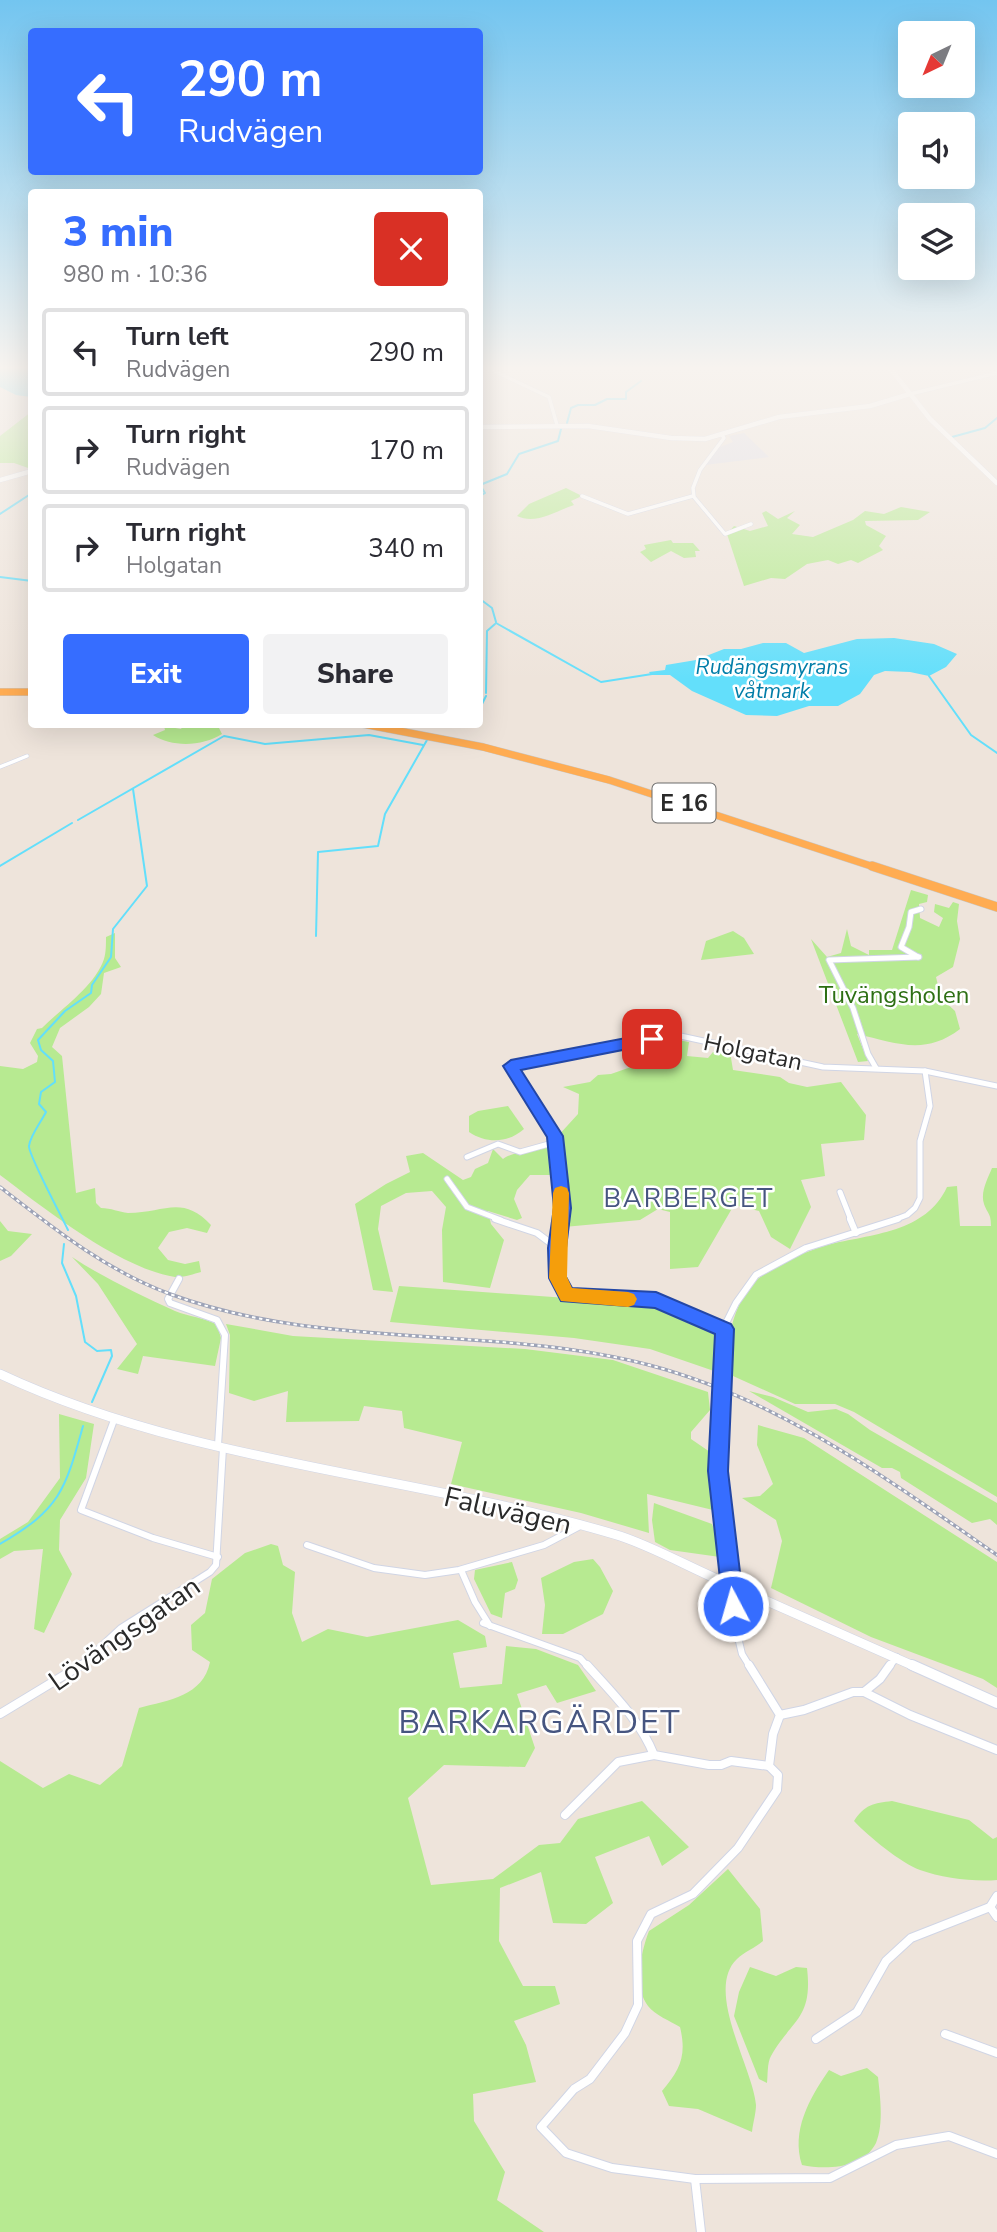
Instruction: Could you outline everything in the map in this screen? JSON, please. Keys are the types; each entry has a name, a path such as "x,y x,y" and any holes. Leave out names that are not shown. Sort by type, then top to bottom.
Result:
{"highway":[{"path":"0,694 28,694"},
{"name":"E 16","path":"384,728 483,747 609,780 997,907"},
{"name":"E 16","path":"414,728 612,775 997,901"}],"street":[{"path":"0,480 28,472"},
{"path":"699,472 693,496 697,503 715,517 725,534 751,524"},
{"path":"582,496 628,514 693,496"},
{"path":"0,767 27,756"},
{"path":"876,1068 868,1054 853,1008 829,960 919,957 901,947 909,928 911,912 921,909"},
{"name":"Holgatan","path":"556,1142 555,1136 511,1066 676,1035 823,1067 925,1071 997,1086"},
{"path":"780,1715 743,1654 736,1629 718,1471 725,1329 736,1303 756,1275 806,1248 907,1215 920,1198 920,1141 930,1100 925,1071"},
{"path":"467,1157 498,1144 520,1152 556,1142 562,1208 557,1248 558,1278 567,1295 656,1300 725,1329"},
{"path":"447,1179 456,1195 470,1209 533,1229 557,1248"},
{"path":"840,1192 856,1233"},
{"name":"Lövängsgatan","path":"0,1714 74,1672 137,1616 210,1572 218,1557 225,1335 217,1320 170,1303 168,1299 179,1279"},
{"name":"Faluvägen","path":"0,1374 45,1395 114,1420 507,1508 622,1537 997,1703"},
{"path":"114,1420 80,1510 153,1538 218,1557"},
{"path":"307,1545 381,1570 410,1575 461,1570 568,1536 580,1527"},
{"path":"461,1570 487,1625 580,1658 630,1714 647,1737 654,1755"},
{"path":"864,1692 880,1679 897,1657"},
{"path":"780,1715 804,1710 853,1692 864,1692 911,1715 997,1750"},
{"path":"769,1766 773,1734 780,1715"},
{"path":"565,1815 618,1762 654,1755 709,1765 731,1762 769,1766 778,1775 777,1790 738,1848 693,1894 651,1914 637,1941 638,2005 625,2033 590,2079 574,2088 541,2127 566,2153 612,2168 695,2179 830,2178 896,2145 948,2136 997,2154"},
{"path":"817,2039 857,2012 886,1961 911,1938 990,1907 997,1896"},
{"path":"990,1907 997,1917"},
{"path":"945,2034 997,2053"},
{"path":"695,2179 701,2232"}],"green space":[{"path":"566,488 582,496 571,501 574,505 539,518 517,516 529,504"},
{"path":"901,507 930,512 918,520 865,521 866,525 886,536 879,546 883,550 858,563 851,560 838,564 828,560 807,564 785,579 771,578 744,586 727,534 734,526 750,531 768,526 762,513 766,511 778,519 795,511 787,518 800,525 792,534 813,537 853,520 865,511 884,514"},
{"path":"671,540 673,543 693,543 700,551 695,551 696,557 684,558 671,551 651,562 640,552 646,549 644,545"},
{"path":"164,728 219,728 222,734 206,741 188,744 170,742 153,735"},
{"name":"Tuvängsholen","path":"911,890 928,895 927,902 919,904 920,918 939,927 943,918 934,912 935,904 949,908 953,902 959,904 957,921 960,939 953,967 936,977 941,998 955,1011 960,1029 947,1037 922,1045 857,1034 868,1061 858,1062 811,939 827,957 841,953 847,929 851,946 869,955 869,950 892,950"},
{"path":"733,931 744,938 754,954 701,960 706,941"},
{"path":"115,933 115,958 121,967 104,973 101,994 89,1007 60,1028 52,1047 62,1056 76,1193 95,1188 96,1203 101,1208 128,1213 172,1207 191,1210 201,1216 211,1225 207,1233 187,1228 169,1232 158,1248 168,1260 185,1264 199,1261 201,1272 185,1276 175,1277 153,1271 107,1250 60,1220 0,1175 0,1066 23,1069 37,1062 38,1056 30,1043 37,1029 42,1028 93,978 104,959 106,937"},
{"path":"678,1040 689,1042 687,1056 708,1058 713,1052 730,1052 733,1070 780,1077 789,1083 807,1087 841,1082 866,1115 864,1140 821,1144 825,1176 801,1180 811,1207 790,1249 771,1237 759,1211 734,1205 698,1267 670,1269 670,1212 658,1209 640,1220 564,1227 557,1137 578,1114 579,1094 563,1087 590,1082 598,1075 611,1074 654,1059"},
{"path":"508,1106 524,1129 518,1134 490,1140 469,1132 469,1116 478,1111"},
{"path":"554,1145 556,1175 530,1175 517,1190 514,1199 522,1218 517,1220 488,1211 491,1224 504,1240 490,1288 443,1282 442,1230 446,1207 432,1191 406,1193 381,1206 378,1229 393,1292 373,1290 355,1204 410,1172 406,1156 423,1153 463,1180 471,1177 475,1169 488,1163 493,1149 503,1159"},
{"path":"992,1168 997,1168 997,1497 854,1412 835,1404 795,1404 733,1376 724,1366 738,1307 751,1286 765,1273 819,1247 879,1234 911,1223 926,1214 938,1202 947,1187 957,1186 960,1226 991,1226 983,1195"},
{"path":"0,1221 8,1231 32,1234 11,1256 0,1261"},
{"path":"72,1257 149,1299 217,1325 221,1338 215,1366 143,1356 138,1374 117,1369 137,1344 98,1284"},
{"path":"399,1286 650,1304 716,1331 714,1371 650,1349 574,1338 390,1322"},
{"path":"226,1324 293,1336 525,1349 613,1360 708,1392 710,1410 691,1432 691,1439 710,1452 717,1511 647,1494 649,1533 581,1513 451,1484 462,1442 404,1428 402,1411 364,1406 359,1421 286,1422 288,1391 254,1401 229,1393 230,1335"},
{"path":"749,1391 773,1397 808,1412 836,1409 848,1414 870,1430 997,1503 997,1525 990,1519 972,1523 901,1478 900,1472 892,1468 882,1468"},
{"path":"59,1414 94,1424 86,1478 60,1520 59,1550 72,1574 44,1633 34,1629 43,1549 14,1551 0,1559 0,1539 28,1522 60,1478"},
{"path":"758,1425 804,1438 997,1562 997,1688 983,1679 871,1637 771,1588 782,1541 776,1520 742,1498 760,1496 773,1484 757,1445"},
{"path":"654,1503 712,1524 721,1547 720,1557 670,1550 655,1542 652,1520"},
{"path":"271,1544 278,1546 283,1565 295,1572 292,1613 302,1642 328,1629 367,1637 458,1620 485,1636 487,1647 453,1653 460,1688 502,1684 506,1646 536,1649 578,1665 596,1691 557,1703 546,1685 517,1694 535,1748 525,1767 444,1765 408,1798 431,1885 493,1879 539,1845 560,1843 578,1819 642,1801 689,1847 662,1866 649,1836 595,1857 613,1903 586,1924 553,1923 541,1872 500,1888 499,1941 523,1986 555,1986 560,2004 514,2021 526,2045 536,2082 473,2094 474,2121 505,2172 497,2200 544,2232 0,2232 0,1761 43,1788 69,1774 100,1785 122,1766 139,1708 183,1695 200,1682 206,1673 210,1662 192,1650 191,1625 205,1613 212,1579 245,1553"},
{"path":"593,1559 613,1591 603,1614 563,1634 542,1634 545,1605 541,1578 574,1562"},
{"path":"512,1562 518,1580 515,1589 505,1593 502,1618 491,1614 474,1579 475,1570"},
{"path":"892,1801 969,1820 993,1839 997,1837 997,1880 958,1879 920,1870 885,1849 854,1821 870,1806"},
{"path":"728,1869 760,1909 763,1941 737,1959 728,1973 726,1990 733,2030 756,2105 752,2132 698,2109 669,2106 662,2091 680,2062 683,2046 680,2027 648,2006 643,1998 640,1979 641,1959 649,1931 689,1905"},
{"path":"750,1967 776,1976 796,1967 807,1968 808,1985 804,2008 771,2056 767,2083 759,2079 734,2016 739,1992"},
{"path":"867,2068 878,2077 881,2119 876,2143 870,2152 843,2166 802,2165 799,2152 800,2128 815,2092 829,2070 841,2076"}],"water":[{"name":"Rudängsmyrans våtmark","path":"894,638 934,644 957,654 946,667 929,676 885,671 874,675 860,694 838,706 809,706 777,716 746,715 692,691 670,675 651,675 649,672 665,670 666,665 696,660 724,649 741,649 763,643 786,643 804,653 857,639"}],"waterway":[{"path":"483,484 508,472"},
{"path":"483,490 483,494"},
{"path":"0,514 28,496"},
{"path":"0,577 28,580"},
{"path":"483,601 492,608 496,622"},
{"path":"496,623 601,682 652,674"},
{"path":"486,693 487,631 495,624"},
{"path":"929,676 971,735 997,753"},
{"path":"483,702 486,696"},
{"path":"78,820 224,736 265,744 369,735 423,745"},
{"path":"316,936 318,852 378,846 385,814 427,740"},
{"path":"68,1230 39,1173 29,1146 46,1112 39,1104 41,1092 55,1082 53,1061 41,1050 38,1040 65,1011 91,993 92,985 111,957 113,929 147,886 133,789"},
{"path":"0,866 72,823"},
{"path":"64,1244 62,1263 76,1296 85,1342 97,1351 111,1350 112,1356 92,1402"},
{"path":"0,1544 36,1520 57,1496 71,1467 83,1426"}],"railway":[{"path":"0,1187 102,1261 170,1294 228,1312 348,1331 530,1345 590,1353 649,1365 697,1380 743,1398 831,1445 915,1498 997,1555"}],"slow traffic":[{"path":"561,1193 562,1226 557,1248 558,1278 567,1295 628,1299"}],"district":[{"name":"BARBERGET","path":"689,1198"},
{"name":"BARKARGÄRDET","path":"540,1722"}],"route":[{"path":"652,1039 511,1066 555,1136 562,1208 562,1226 557,1248 558,1278 567,1295 656,1300 725,1329 722,1342 718,1471 733,1606"}]}
